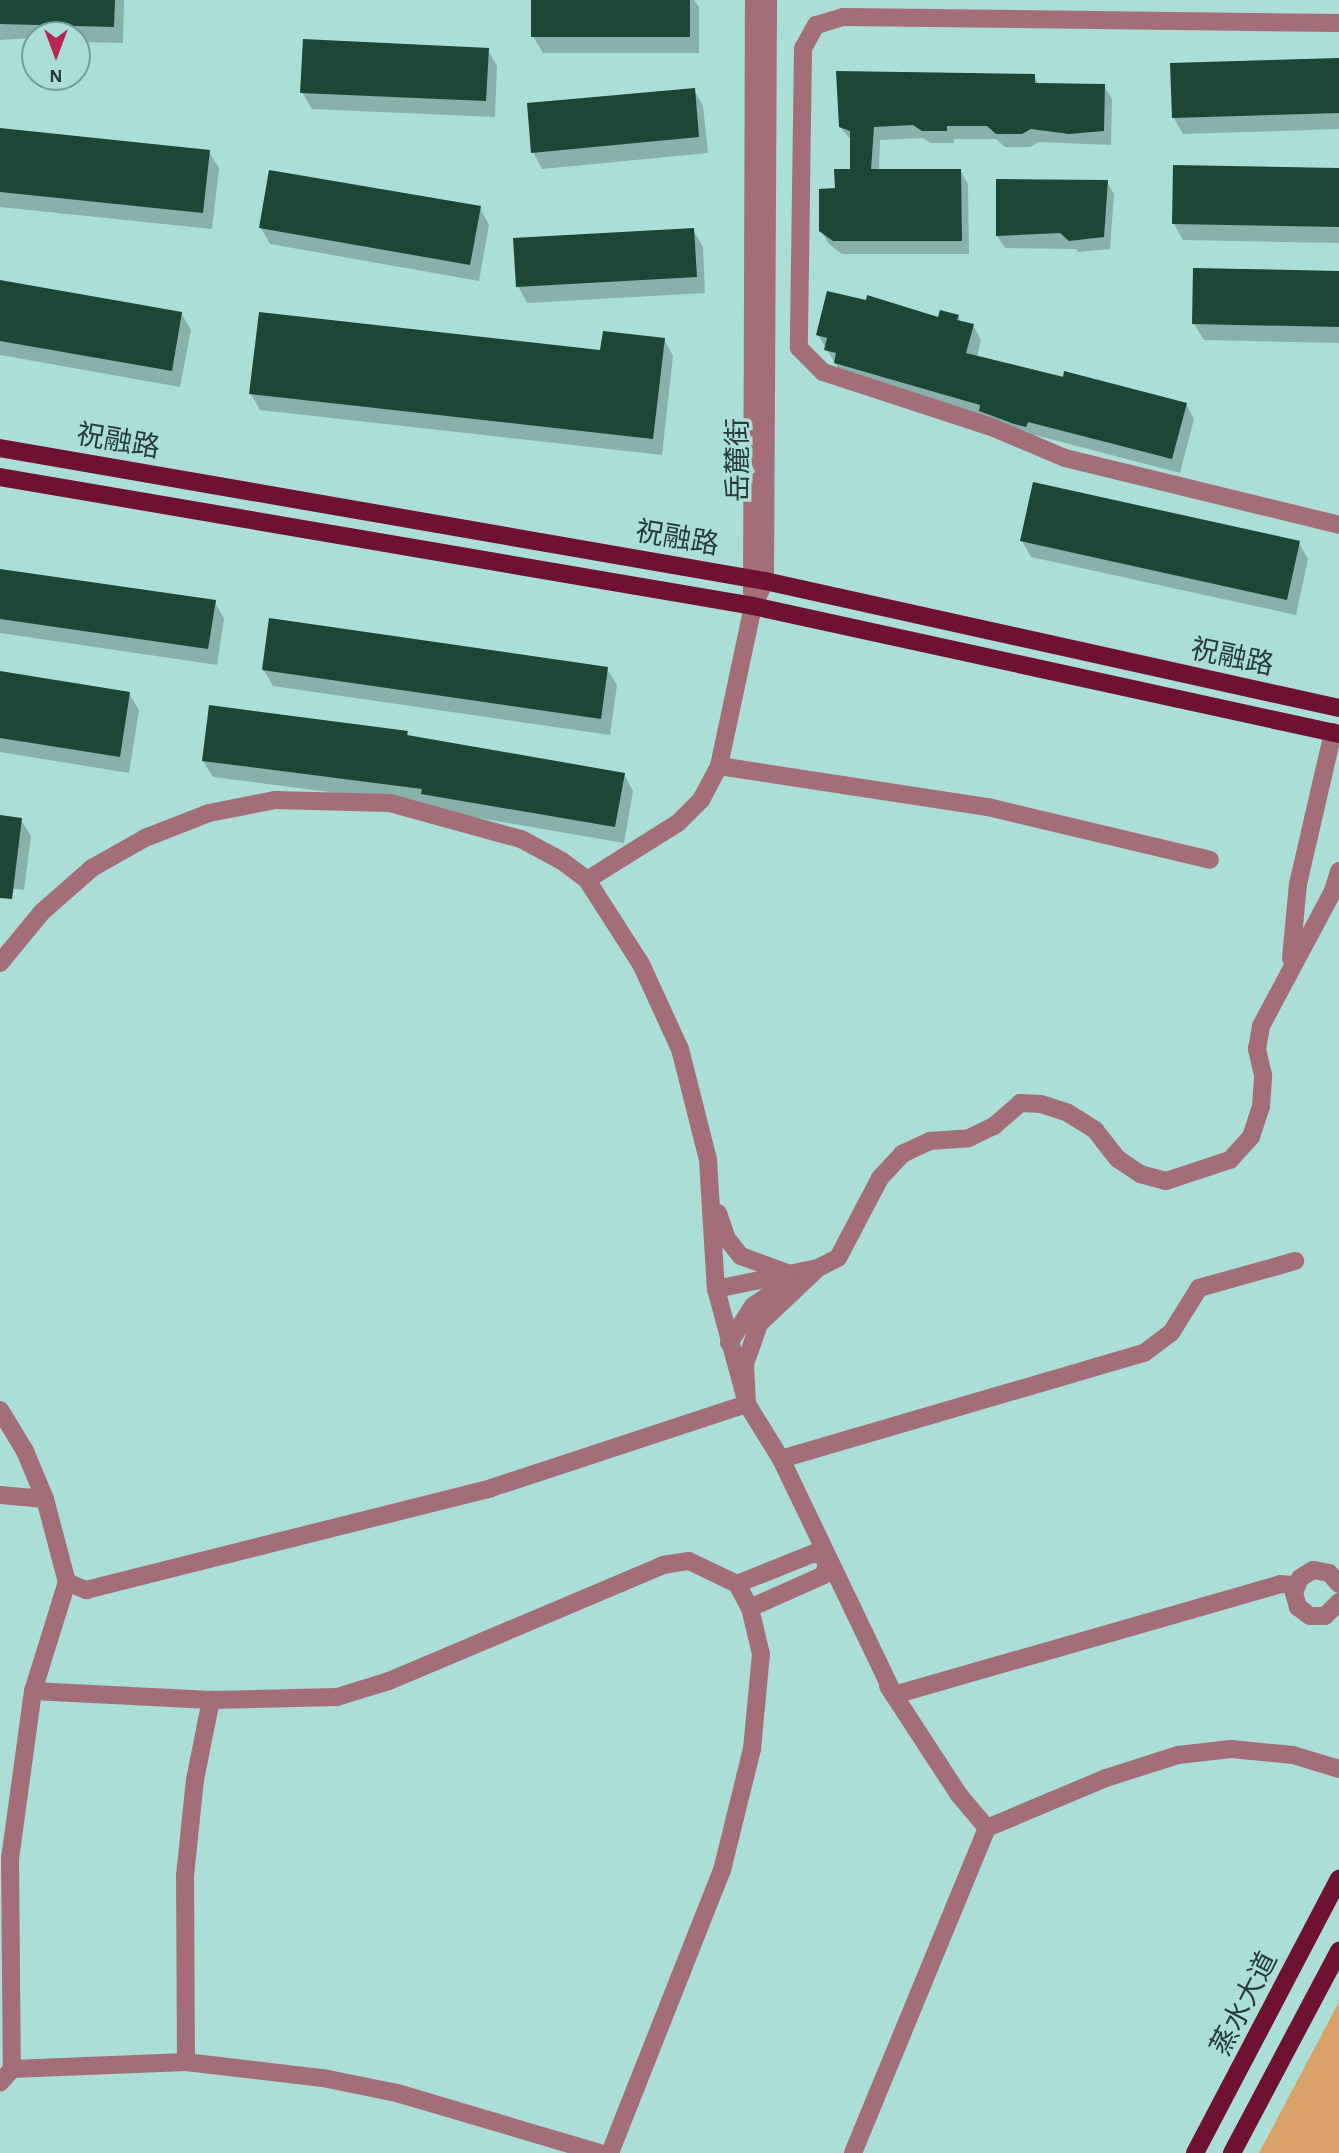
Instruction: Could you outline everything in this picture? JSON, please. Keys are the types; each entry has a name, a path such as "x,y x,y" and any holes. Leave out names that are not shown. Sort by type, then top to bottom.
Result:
{"main road":[{"name":"祝融路","path":"0,448 758,580 1339,708"},
{"name":"祝融路","path":"0,477 754,606 1336,733"},
{"name":"蒸水大道","path":"1195,2153 1339,1878"},
{"name":"蒸水大道","path":"1232,2153 1339,1951"}],"street":[{"name":"岳麓街","path":"754,0 758,580"},
{"name":"岳麓街","path":"587,880 678,823 701,800 719,766 754,606 758,580 768,0"},
{"path":"1339,23 842,17 816,25 803,48 799,348 823,372 994,428 1065,458 1339,525"},
{"path":"1291,964 1298,884 1336,733"},
{"path":"719,766 988,807 1210,860"},
{"path":"0,963 42,912 92,868 145,838 209,813 275,800 390,803 452,817 521,839 562,860 587,880 641,964 680,1049 708,1160 716,1289 747,1404 781,1459 822,1563 894,1695 959,1795 987,1828"},
{"path":"729,1343 766,1294 838,1258 880,1178 902,1154 930,1141 969,1138 994,1126 1020,1104 1041,1104 1068,1113 1095,1130 1118,1159 1140,1174 1166,1181 1230,1160 1251,1137 1261,1107 1263,1075 1257,1049 1261,1026 1291,964 1333,891 1339,871"},
{"path":"712,1197 727,1239 741,1256 790,1274"},
{"path":"781,1459 1144,1353 1171,1333 1199,1288 1295,1261"},
{"path":"716,1289 818,1268"},
{"path":"747,1404 745,1364 760,1324 818,1268"},
{"path":"67,1582 86,1590 491,1488 747,1404"},
{"path":"0,1410 25,1451 45,1499 67,1582 33,1691 10,1858 6,2076 186,2062 323,2078 397,2093 599,2153"},
{"path":"0,1496 45,1499"},
{"path":"33,1691 211,1700 337,1697 389,1681 663,1565 689,1561 737,1584 750,1608 761,1654 761,1691 752,1749 722,1870 610,2153"},
{"path":"737,1584 822,1563"},
{"path":"750,1608 822,1563"},
{"path":"1339,1584 1329,1573 1313,1570 1296,1585 1295,1600 1310,1616 1325,1616 1339,1602"},
{"path":"894,1695 1280,1584 1296,1585"},
{"path":"186,2062 185,1875 195,1780 211,1700"},
{"path":"853,2153 987,1828 1094,1783 1178,1755 1243,1751 1293,1755 1339,1769"}],"shaded area":[{"path":"1339,2002 1339,2153 1259,2153"}],"building":[{"path":"0,0 115,0 114,27 91,26 91,21 21,21 21,25 0,24"},
{"path":"531,0 690,0 690,37 531,37"},
{"path":"303,39 489,48 486,101 300,93"},
{"path":"1339,58 1339,113 1172,118 1170,63"},
{"path":"836,71 1035,74 1035,83 1105,84 1104,131 1069,134 1031,129 1022,134 996,134 987,126 947,126 947,131 922,131 913,125 874,127 871,169 961,169 962,241 833,241 819,231 819,189 835,188 834,169 850,169 850,131 839,127"},
{"path":"695,88 699,137 531,153 527,103"},
{"path":"0,128 210,150 203,213 0,192"},
{"path":"1173,165 1339,168 1339,227 1172,224"},
{"path":"269,170 481,206 470,265 259,228"},
{"path":"996,179 1108,180 1104,237 1069,241 1060,233 996,236"},
{"path":"694,228 697,277 516,287 513,238"},
{"path":"1193,268 1339,271 1339,327 1192,324"},
{"path":"0,280 182,312 172,371 0,341"},
{"path":"827,291 866,300 867,295 938,317 940,310 959,315 957,320 974,324 966,353 1063,377 1064,371 1187,403 1172,459 1028,422 1026,427 1014,424 979,411 980,405 834,363 836,353 824,350 827,338 816,335"},
{"path":"259,312 600,350 603,331 665,338 653,439 249,394"},
{"path":"1033,482 1300,541 1287,600 1020,541"},
{"path":"0,569 216,600 208,649 0,619"},
{"path":"269,618 608,667 601,719 262,670"},
{"path":"0,671 130,692 120,757 0,738"},
{"path":"209,705 408,731 407,735 625,773 615,827 421,794 422,789 202,761"},
{"path":"0,815 22,818 12,899 0,898"}]}
